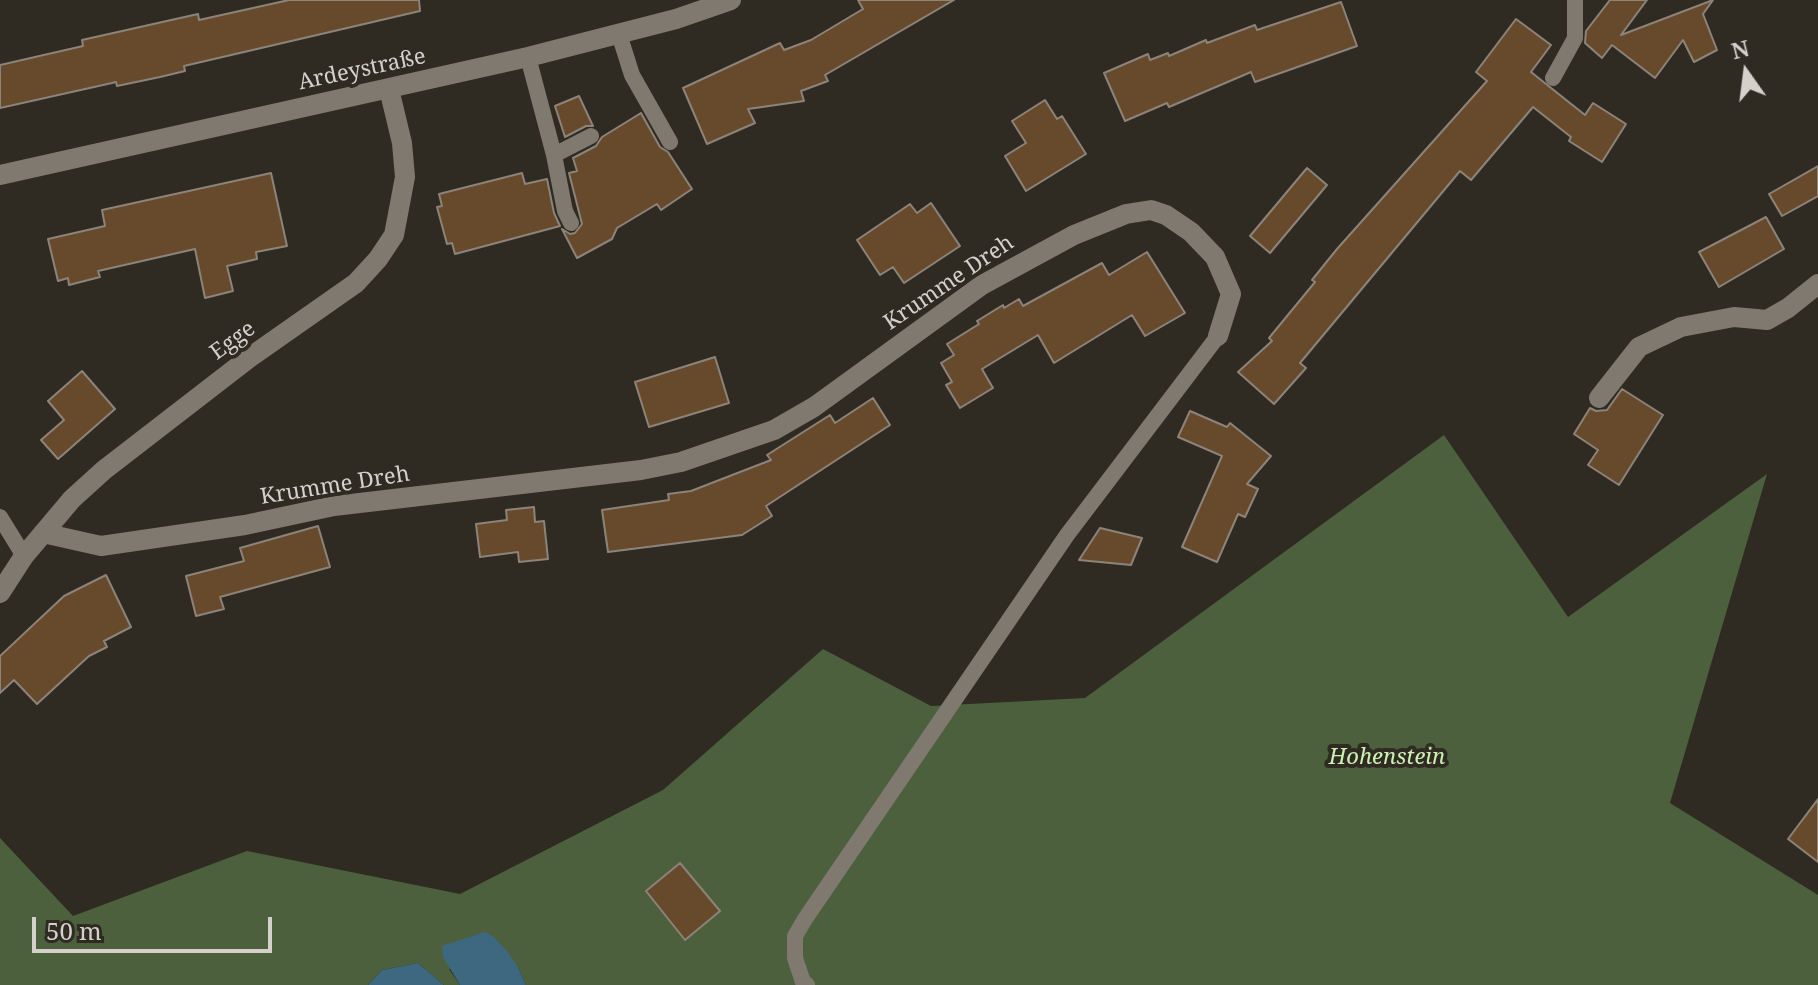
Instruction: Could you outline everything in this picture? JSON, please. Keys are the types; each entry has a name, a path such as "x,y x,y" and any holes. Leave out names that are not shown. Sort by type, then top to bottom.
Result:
{"street":[{"name":"Ardeystraße","path":"0,175 528,57 676,19 731,0"},
{"name":"Egge","path":"0,593 43,533 72,499 104,470 249,358 356,283 378,259 394,235 405,177 402,143 389,89"},
{"name":"Krumme Dreh","path":"43,533 101,546 245,525 334,506 641,470 681,462 774,430 814,407 982,285 1074,235 1126,214 1151,210 1166,215 1191,232 1215,257 1231,294 1218,336"},
{"path":"1599,398 1639,347 1681,327 1734,317 1767,320 1818,284"}],"lane":[{"path":"1553,78 1575,38 1575,0"},
{"path":"619,34 632,75 670,142"},
{"path":"528,57 565,211 571,223"},
{"path":"554,155 591,136"},
{"name":"Krumme Dreh","path":"807,985 803,982 795,958 795,936 805,919 1067,535 1218,336"},
{"path":"0,517 24,556"}],"green space":[{"name":"Hohenstein","path":"1444,435 1568,617 1767,474 1670,803 1818,895 1818,985 526,985 518,967 449,969 460,985 444,985 418,963 382,970 368,985 0,985 0,838 73,916 247,851 460,894 663,790 823,649 931,706 1085,698"}],"water":[{"path":"485,932 507,951 526,985 460,985 443,957 442,946"},
{"path":"418,963 444,985 368,985 382,970"}],"building":[{"path":"289,0 419,0 420,11 184,66 185,71 160,77 117,86 116,82 0,108 0,65 83,46 82,40 198,14 199,20"},
{"path":"858,0 954,0 825,75 828,81 801,91 804,101 748,109 755,123 707,144 683,88 780,43 784,50 811,40 863,9"},
{"path":"1610,0 1647,0 1621,35 1713,0 1703,14 1717,50 1694,62 1683,40 1655,78 1612,45 1602,58 1585,43 1586,31"},
{"path":"1341,2 1357,46 1255,82 1251,72 1169,107 1167,103 1125,121 1104,73 1148,54 1150,60 1168,53 1169,56 1206,40 1207,43 1255,25 1257,30"},
{"path":"1516,19 1551,45 1531,72 1585,115 1593,103 1626,124 1602,162 1569,141 1571,137 1533,107 1471,180 1460,171 1300,363 1306,368 1274,404 1238,372 1272,341 1269,338 1315,282 1312,280 1337,249 1487,81 1476,72"},
{"path":"579,96 593,126 586,126 565,137 555,106"},
{"path":"1045,100 1057,119 1062,116 1086,154 1026,191 1005,156 1026,143 1012,121"},
{"path":"641,113 660,147 668,152 692,189 661,210 657,204 617,228 612,239 577,258 562,229 570,234 575,233 582,224 569,173 577,171 573,158 596,146 602,137"},
{"path":"1818,166 1818,196 1782,216 1769,194"},
{"path":"1307,168 1327,185 1270,253 1250,236"},
{"path":"271,173 287,246 256,252 257,259 227,266 233,291 205,298 195,249 98,271 100,277 69,285 68,278 58,281 48,239 105,226 102,210"},
{"path":"522,173 525,184 547,179 560,226 455,254 452,243 447,244 437,207 442,206 439,194"},
{"path":"931,203 960,246 904,283 893,267 880,275 857,240 910,204 917,213"},
{"path":"1766,217 1784,249 1719,287 1699,252"},
{"path":"1147,252 1185,313 1145,336 1132,315 1054,363 1038,335 982,369 993,388 960,408 946,385 952,382 941,363 954,355 947,344 1003,305 1004,308 1019,299 1023,306 1102,263 1109,275"},
{"path":"715,357 729,403 649,427 635,382"},
{"path":"82,371 115,409 58,459 41,440 64,420 48,401"},
{"path":"1622,389 1663,415 1619,485 1588,465 1598,450 1574,434 1590,408 1607,410"},
{"path":"873,398 890,425 766,506 772,516 742,535 608,552 602,510 669,500 668,494 691,491 771,460 767,455 830,415 835,423"},
{"path":"1190,411 1227,427 1230,423 1271,456 1247,484 1258,489 1245,517 1238,514 1217,562 1182,547 1222,456 1178,437"},
{"path":"534,507 535,522 544,521 548,559 519,562 518,552 480,557 476,524 507,520 506,510"},
{"path":"318,526 330,567 220,597 224,609 196,616 186,576 244,561 240,548"},
{"path":"1100,528 1142,538 1131,565 1079,560"},
{"path":"106,575 131,627 104,641 107,647 89,656 37,704 14,680 0,693 0,656 64,596"},
{"path":"1818,799 1818,862 1788,839"},
{"path":"680,863 720,911 685,940 646,891"}]}
